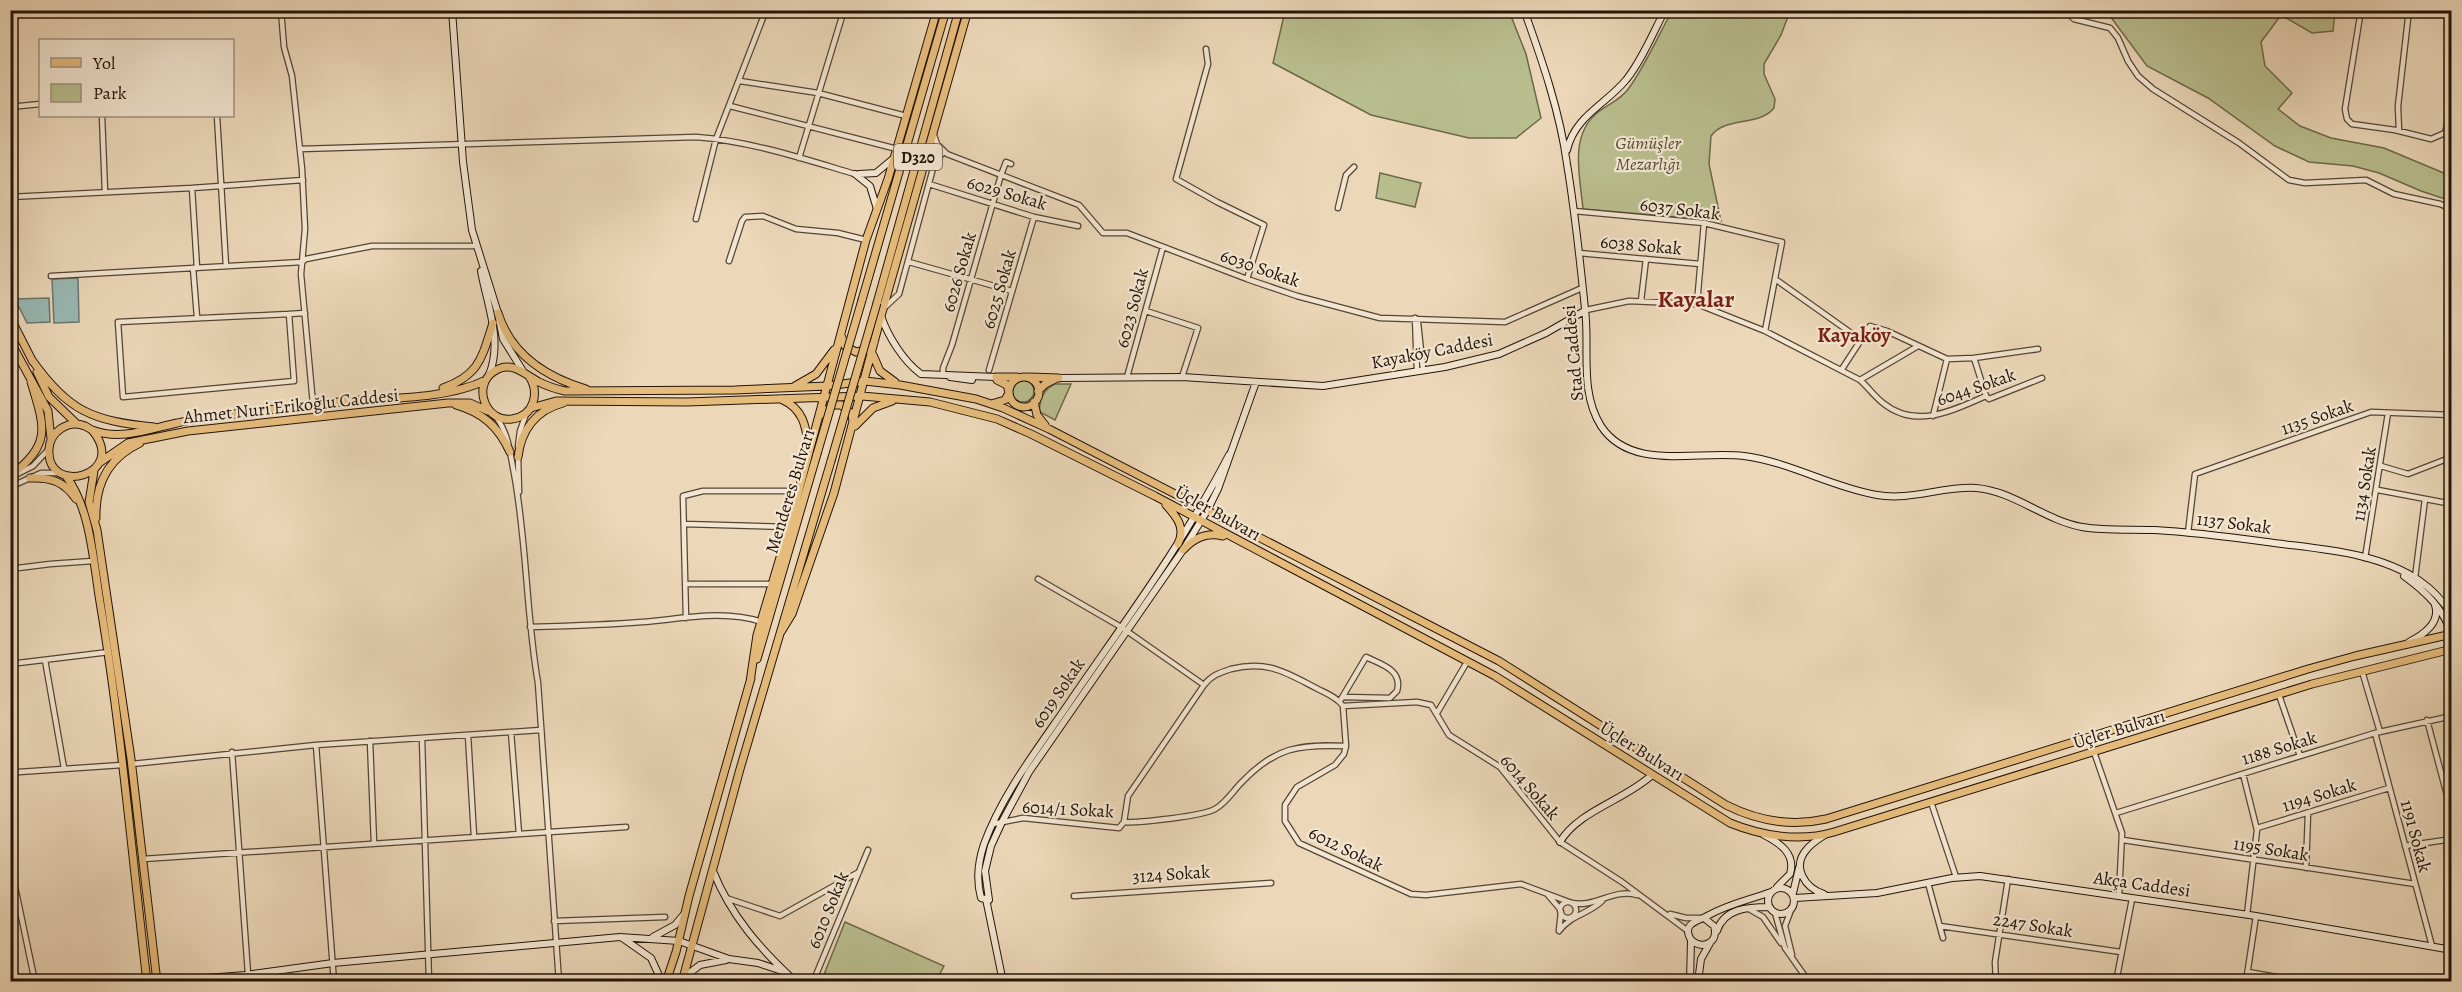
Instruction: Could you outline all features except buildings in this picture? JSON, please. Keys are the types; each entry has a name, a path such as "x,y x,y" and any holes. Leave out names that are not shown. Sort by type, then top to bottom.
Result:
{"main road":[{"path":"664,981 679,942 685,913 750,682 757,635 764,623 772,584 798,491 814,453 818,417 866,240 910,117 937,10"},
{"name":"Menderes Bulvarı","path":"764,623 862,300 910,117 946,10"},
{"name":"Menderes Bulvarı","path":"683,980 781,632 880,305 959,10"},
{"path":"781,632 792,614 804,583 834,494 873,354 881,316 880,305 924,165 968,10"},
{"path":"940,79 955,55"},
{"path":"498,313 510,338 536,367 551,377 594,392"},
{"path":"10,317 49,397 77,424 93,430 102,445 99,463 94,470 89,502 97,530"},
{"path":"423,395 453,384 474,371 483,356 493,323"},
{"path":"841,332 845,346 856,352 866,350 875,342"},
{"path":"10,341 48,411 51,440 50,461 76,491 82,509 109,652 147,981"},
{"path":"790,387 816,374 837,345"},
{"path":"873,354 880,371 886,378 900,385"},
{"path":"32,360 55,390 71,404 117,423 156,427"},
{"path":"824,396 687,402 573,400 546,402 514,419 500,418 492,413 483,396 487,378 494,371 508,366 523,370 529,376 558,390 594,392 827,386"},
{"path":"528,410 535,392 529,376"},
{"path":"992,404 1005,400 1013,381 1025,377 1035,383 1038,391"},
{"name":"Ahmet Nuri Erikoğlu Caddesi","path":"93,430 127,435 189,420 313,404 423,395 469,386 487,378"},
{"path":"996,378 1059,378"},
{"path":"996,378 1005,382 1011,400 1019,406 1028,406 1034,402"},
{"path":"1048,429 1037,415 1034,402 1038,391 1049,381 1059,378"},
{"name":"Üçler Bulvarı","path":"827,386 865,381 900,385 992,404 1048,429 1498,661 1726,805 1748,815 1774,821 1801,822 1826,819 2308,669 2451,635"},
{"path":"10,477 35,453 41,439 42,417 31,382"},
{"name":"Üçler Bulvarı","path":"824,396 862,396 930,402 997,419 1032,434 1155,496 1237,542 1495,676 1730,823 1761,833 1795,837 1826,834 2362,670 2451,649"},
{"path":"776,398 791,404 801,416 814,453"},
{"path":"852,431 873,408 898,399"},
{"path":"518,457 523,433 531,422 552,407 573,400"},
{"path":"448,403 475,411 487,418 501,434 510,452"},
{"name":"Ahmet Nuri Erikoğlu Caddesi","path":"99,463 121,446 199,429 448,403 470,403 492,413"},
{"path":"818,417 828,408 841,405 852,414 854,420 852,431"},
{"path":"51,440 60,429 77,424"},
{"path":"147,439 120,455 105,474 96,498 97,530 132,764 157,981"},
{"path":"63,474 79,477 94,470"},
{"path":"30,478 45,477 59,482 70,491 82,509"},
{"path":"1155,496 1171,510 1180,524 1181,547"},
{"path":"1181,547 1196,538 1208,535 1220,535 1237,542"}],"street":[{"path":"281,10 284,47 292,76 303,180 305,229 302,262 313,404"},
{"path":"452,10 462,144 472,230 498,313 503,339 523,370"},
{"path":"696,219 716,139 766,10"},
{"path":"799,158 844,10"},
{"name":"Stad Caddesi","path":"1524,10 1545,71 1566,153 1586,310 1586,376 1593,409 1602,428 1613,440 1628,450 1665,455 1741,455 1768,460 1880,496 1894,497 1973,488 2000,493"},
{"path":"1566,153 1572,134 1583,117 1619,87 1631,73 1665,10"},
{"path":"2064,10 2074,19 2110,28 2118,38 2133,68 2153,89 2238,143 2289,180 2305,183 2366,180 2394,194 2440,204 2451,209"},
{"path":"2361,10 2345,108 2348,119 2352,124 2431,139 2445,133 2450,98 2448,10"},
{"path":"2398,131 2398,106 2409,10"},
{"path":"928,39 938,37"},
{"path":"1206,49 1208,64 1176,179 1264,225 1247,279"},
{"path":"740,81 818,93 910,117"},
{"path":"10,106 39,104"},
{"path":"730,106 897,149"},
{"path":"102,117 105,192"},
{"path":"218,117 226,266"},
{"path":"933,132 937,144 945,154"},
{"path":"300,149 662,138 716,139 799,158 855,174 876,173 894,158"},
{"path":"924,165 934,157 945,154"},
{"path":"880,305 899,294 935,161 945,154"},
{"name":"6030 Sokak","path":"945,154 1079,206 1103,233 1127,233 1247,279 1374,317 1505,322 1582,288"},
{"path":"1001,175 1006,162 1011,164"},
{"path":"1338,208 1346,175 1354,167"},
{"path":"855,174 870,186 876,200 877,213"},
{"name":"6026 Sokak","path":"944,375 943,368 952,345 1001,175"},
{"path":"10,197 303,180"},
{"name":"6029 Sokak","path":"929,184 1034,217 1078,226"},
{"path":"192,188 197,317"},
{"name":"6037 Sokak","path":"1574,211 1704,223 1782,242 1776,279"},
{"path":"729,261 742,221 752,216 763,216 808,232 837,233 866,240"},
{"name":"6025 Sokak","path":"989,370 1034,217"},
{"path":"1697,304 1704,223"},
{"path":"51,276 302,262 306,259 372,246 477,246"},
{"path":"477,246 493,323 495,352 487,378"},
{"name":"6023 Sokak","path":"1127,376 1163,247"},
{"name":"6038 Sokak","path":"1579,253 1700,264"},
{"path":"1641,301 1646,259"},
{"path":"909,262 1012,291"},
{"path":"1765,331 1776,279 1862,340"},
{"name":"Kayaköy Caddesi","path":"1059,378 1182,377 1323,386 1445,367 1499,354 1546,333 1586,310 1614,303 1641,301 1697,304 1765,331 1860,380"},
{"path":"1146,311 1198,328 1182,377"},
{"path":"290,314 294,381 123,397 118,322 305,313"},
{"path":"881,316 889,334 915,369 925,375 944,375 959,380 996,378"},
{"path":"1415,318 1420,370"},
{"path":"1842,369 1870,326 1887,331 1947,359 1974,358 2038,349"},
{"path":"1860,380 1918,346"},
{"path":"1974,358 1986,396"},
{"path":"1933,416 1947,359"},
{"name":"6044 Sokak","path":"1860,380 1884,404 1893,409 1912,416 1933,416 1986,396 1989,399 2042,378"},
{"name":"6019 Sokak","path":"985,899 985,871 991,846 1002,822 1029,772 1128,632 1218,489 1256,382"},
{"path":"528,410 519,436 519,500 541,730 559,981"},
{"name":"1135 Sokak","path":"2188,533 2195,474 2370,412 2451,415"},
{"path":"492,413 506,435 519,500"},
{"name":"1134 Sokak","path":"2365,558 2378,490 2388,413"},
{"path":"10,477 33,466 49,449"},
{"path":"2381,466 2409,474 2451,457"},
{"path":"10,488 44,472 63,474"},
{"path":"2378,490 2451,504"},
{"path":"686,618 683,496 703,491 798,491"},
{"name":"1137 Sokak","path":"2000,493 2076,526 2107,530 2188,533 2332,551 2365,558 2388,565 2415,578 2437,595 2451,615"},
{"path":"2415,578 2426,499"},
{"path":"684,524 789,527"},
{"name":"6019 Sokak","path":"985,899 978,873 984,846 993,824 1024,769 1121,627 1181,547"},
{"path":"10,569 93,561"},
{"path":"2388,565 2423,591 2441,611 2451,635"},
{"path":"1038,579 1121,627 1204,685 1215,674 1248,665 1267,666 1286,673 1342,702 1416,702 1431,705 1437,713 1467,662"},
{"path":"685,584 772,584"},
{"path":"2403,645 2425,632 2434,620 2435,607 2423,591"},
{"path":"2437,595 2451,605"},
{"path":"530,627 725,614 747,617 764,623"},
{"path":"10,664 109,652"},
{"path":"1124,822 1140,823 1214,811 1255,770 1281,753 1310,745 1346,746 1342,702 1366,657 1391,668 1397,680 1397,691 1390,698 1342,702"},
{"path":"45,660 64,768"},
{"name":"1191 Sokak","path":"2362,670 2389,788 2432,946"},
{"name":"6014/1 Sokak","path":"993,824 1023,818 1116,829 1124,822 1128,796 1204,685"},
{"path":"2278,695 2300,756"},
{"name":"6014 Sokak","path":"1437,713 1455,741 1500,767 1560,842 1666,912 1688,931"},
{"name":"1188 Sokak","path":"2116,813 2377,732 2451,716"},
{"path":"2427,720 2451,814"},
{"path":"132,764 316,745 541,730"},
{"path":"511,732 519,834"},
{"path":"468,735 474,837"},
{"path":"422,738 429,981"},
{"path":"370,741 374,843"},
{"path":"316,745 334,981"},
{"name":"6012 Sokak","path":"1346,746 1340,760 1297,787 1285,805 1285,821 1299,843 1411,894 1426,895 1514,884 1526,885 1571,903 1584,905 1624,892 1645,898"},
{"path":"232,752 246,977"},
{"path":"2094,752 2116,813 2123,840 2119,896"},
{"path":"10,776 19,772 122,765"},
{"path":"2242,774 2257,828 2247,915"},
{"path":"1560,842 1575,824 1633,790 1652,775"},
{"name":"1194 Sokak","path":"2257,828 2389,788"},
{"path":"1931,802 1956,877"},
{"path":"2306,868 2308,813"},
{"path":"143,858 626,827"},
{"path":"1761,833 1780,844 1790,859 1790,874 1768,899 1769,907 1776,913 1784,914 1791,910"},
{"path":"1796,963 1788,945 1785,926 1805,851 1826,834"},
{"path":"2405,846 2451,839"},
{"name":"1195 Sokak","path":"2123,840 2415,884"},
{"name":"6010 Sokak","path":"813,981 868,850"},
{"path":"10,863 35,981"},
{"path":"1800,867 1806,884 1828,895"},
{"path":"713,871 724,897 739,921 782,971 796,981"},
{"path":"724,897 780,916 859,872"},
{"name":"Akça Caddesi","path":"1774,890 1786,888 1794,896 1849,896 1877,893 1956,877 1980,876 2256,916 2451,951"},
{"path":"1996,981 1995,962 2008,879"},
{"name":"3124 Sokak","path":"1074,896 1271,883"},
{"path":"1928,883 1943,938"},
{"path":"1690,981 1688,931 1692,923 1729,904 1774,890"},
{"path":"1546,893 1566,918 1571,918"},
{"path":"2116,981 2132,898"},
{"path":"985,899 1003,981"},
{"name":"6012 Sokak","path":"1571,918 1604,900"},
{"path":"1571,903 1576,912 1559,931 1562,905 1571,903"},
{"path":"1698,981 1701,959 1719,925 1726,917 1746,908 1769,907"},
{"path":"1746,908 1754,910 1763,917 1809,981"},
{"name":"6014 Sokak","path":"1666,912 1686,918 1702,918"},
{"path":"651,938 675,925 685,913"},
{"path":"1776,913 1781,938 1788,953"},
{"path":"2246,981 2256,916"},
{"path":"554,921 665,917"},
{"path":"1702,918 1714,926 1715,935"},
{"name":"2247 Sokak","path":"1940,926 2121,952"},
{"path":"152,981 246,977 333,963 555,941 620,937 679,942 729,959 758,963 782,971"},
{"path":"620,937 651,958 664,981"},
{"path":"1690,939 1702,945 1711,942"},
{"path":"683,980 700,965 729,959"},
{"path":"2248,972 2304,981"}],"green space":[{"path":"1285,11 1509,11 1526,54 1541,118 1516,138 1469,138 1371,115 1273,63"},
{"name":"Gümüşler Mezarlığı","path":"1672,11 1790,11 1781,35 1764,64 1764,74 1775,99 1774,108 1760,118 1725,126 1711,136 1709,164 1721,221 1583,209 1578,158 1583,133 1588,122 1597,113 1618,99 1629,88"},
{"path":"2103,11 2335,11 2333,31 2312,33 2281,15 2261,42 2265,66 2292,93 2278,109 2300,126 2331,138 2384,148 2451,176 2451,201 2379,173 2353,166 2309,162 2275,146 2208,98 2147,66 2110,16"},
{"path":"1380,173 1421,183 1415,207 1376,198"},
{"path":"1023,380 1031,383 1034,391 1031,399 1023,402 1015,399 1012,391 1015,383"},
{"path":"1055,384 1071,384 1055,420 1040,412 1040,408 1045,392"},
{"path":"845,922 944,966 936,981 821,982"}],"water":[{"path":"78,278 79,322 54,323 52,279"},
{"path":"49,298 50,322 27,323 15,299"}],"district":[{"name":"Kayalar","path":"1696,299"},
{"name":"Kayaköy","path":"1854,335"}]}
